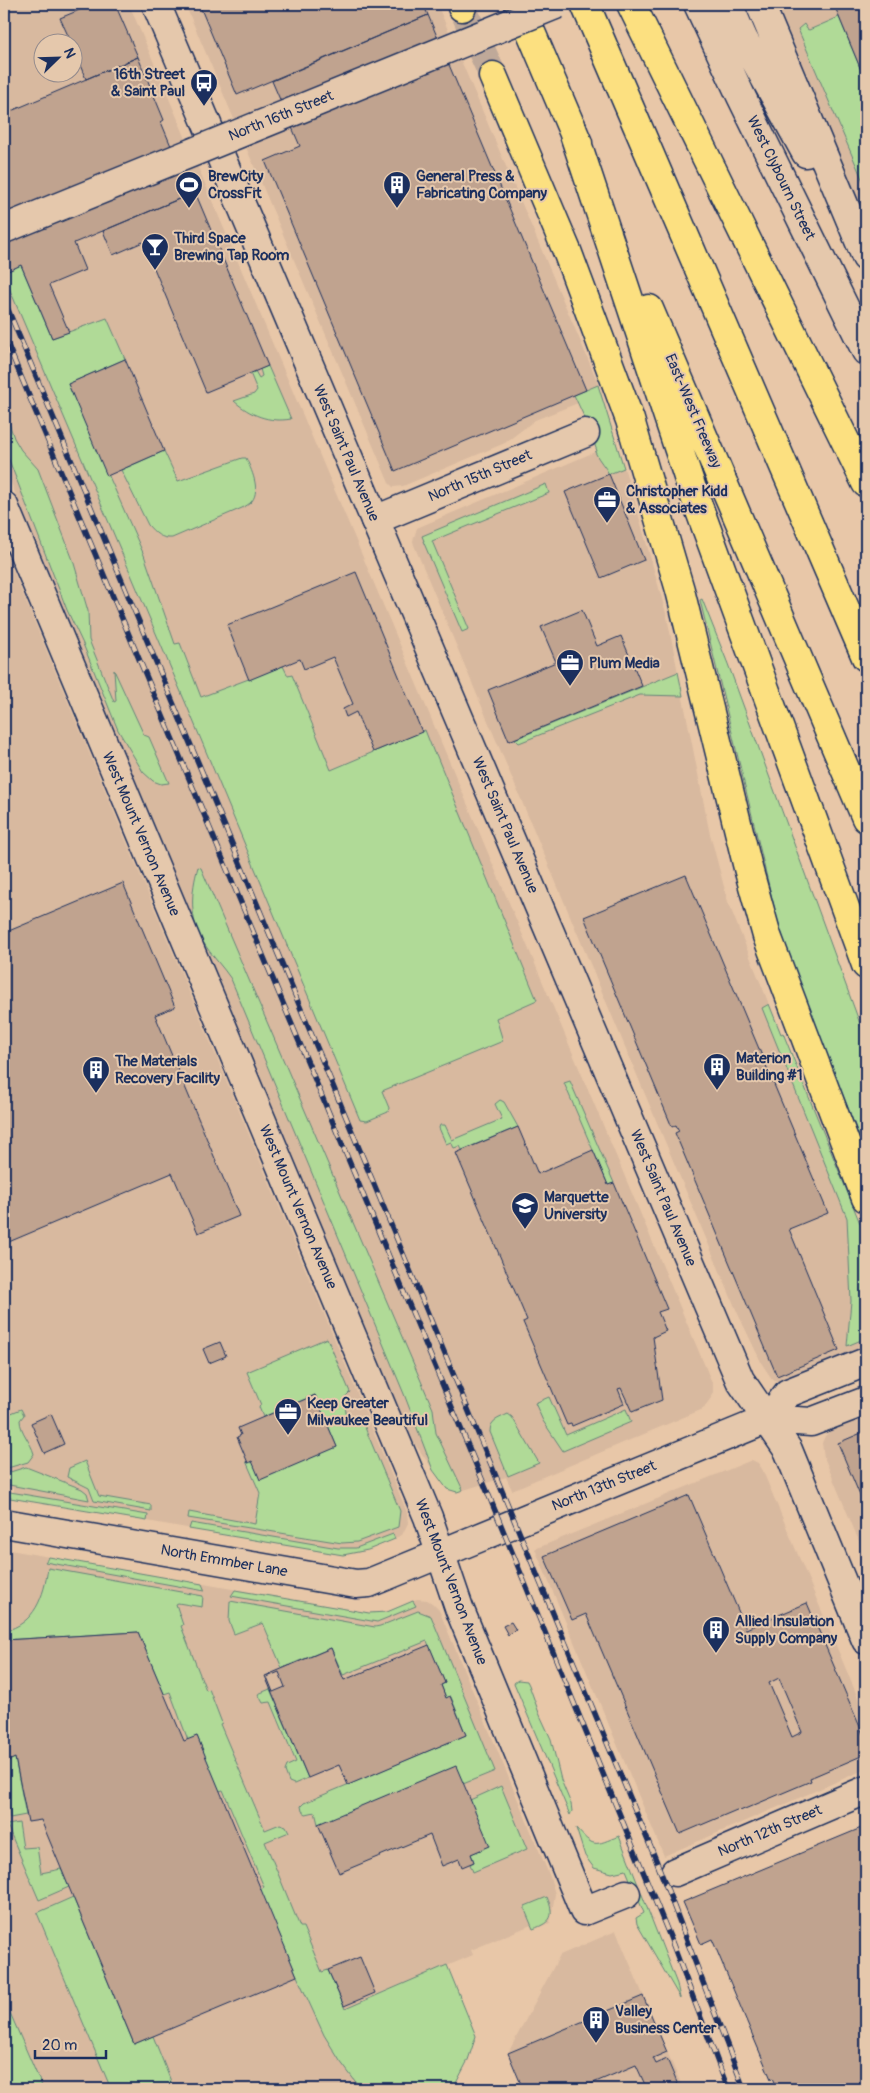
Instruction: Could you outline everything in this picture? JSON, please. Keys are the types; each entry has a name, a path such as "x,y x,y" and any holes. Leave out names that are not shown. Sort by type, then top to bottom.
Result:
{"highway":[{"name":"East-West Freeway","path":"519,4 866,818"},
{"path":"585,4 866,657"},
{"path":"631,4 866,483"},
{"path":"492,76 567,252 630,420 680,590 766,936 866,1198"},
{"path":"571,126 692,489 866,965"}],"street":[{"name":"West Saint Paul Avenue","path":"156,4 740,1380 788,1450 866,1640"},
{"name":"North 16th Street","path":"4,229 558,4"},
{"name":"West Clybourn Street","path":"698,4 866,351"},
{"path":"728,4 743,38 811,162 861,244"},
{"path":"760,4 861,244"},
{"name":"North 15th Street","path":"375,520 585,432"},
{"name":"West Mount Vernon Avenue","path":"4,506 428,1517 459,1608 584,1911 626,1894"},
{"path":"768,1419 788,1393 866,1362"},
{"name":"North 13th Street","path":"440,1553 768,1419 810,1422 866,1401"},
{"name":"North Emmber Lane","path":"4,1523 356,1584 380,1579 440,1553"},
{"name":"North 12th Street","path":"674,1872 866,1790"}],"shaded area":[{"path":"4,4 129,4 713,1385 713,1395 703,1409 512,1490 506,1477 457,1492 447,1489 407,1433 4,466"},
{"path":"185,4 437,4 596,378 636,506 667,617 709,830 728,902 866,1238 866,1345 779,1382 772,1379 762,1364 738,1314 414,545 413,541 417,528 597,451 578,403 535,420 505,443 403,486 393,487 389,483"},
{"path":"776,4 866,4 866,218"},
{"path":"4,549 407,1512 408,1523 402,1535 368,1550 352,1554 334,1554 17,1498 4,1470"},
{"path":"866,1415 866,1558 824,1457 822,1443 825,1436 835,1427"},
{"name":"Allied Insulation Supply Company","path":"752,1460 758,1463 762,1469 866,1717 866,1769 664,1856 535,1549"},
{"path":"4,1549 369,1613 387,1612 417,1599 427,1600 432,1603 439,1610 550,1877 555,1894 550,1923 533,1929 531,1925 471,1950 473,1955 335,2013 367,2089 4,2089"},
{"path":"616,1931 683,2089 523,2089 508,2053 560,1955"}],"green space":[{"path":"839,17 866,82 866,180 863,181 798,29 804,24 809,30"},
{"path":"21,265 52,338 107,318 125,359 68,384 144,555 175,644 180,643 201,697 283,666 288,676 292,675 331,770 425,730 537,1000 496,1018 503,1041 382,1091 389,1108 388,1112 367,1121 360,1120 4,276 4,273"},
{"path":"268,366 291,419 275,420 260,417 234,401 254,394 257,390 250,373 255,371 259,378 262,376 260,369"},
{"path":"598,385 624,468 609,474 595,452 597,451 587,423 574,395"},
{"path":"4,408 14,438 21,450 38,469 73,560 88,611 89,640 114,702 116,701 114,670 144,735 149,737 169,783 161,784 153,781 143,772 118,730 67,610 4,447"},
{"path":"164,451 178,481 246,458 255,485 255,496 252,501 242,508 172,538 158,535 148,525 121,470"},
{"path":"546,484 549,493 432,541 469,629 462,632 422,536"},
{"path":"702,599 728,664 866,1040 866,1154 791,963 776,915 700,600"},
{"path":"678,672 683,696 640,695 519,743 515,739"},
{"path":"198,867 201,868 433,1409 436,1433 463,1490 457,1492 447,1489 433,1470 404,1394 231,979 206,947 198,933 193,914 193,895"},
{"path":"769,1004 781,1034 783,1033 866,1238 866,1338 847,1346 851,1301 847,1218 762,1008"},
{"path":"570,1081 614,1183 608,1185 564,1083"},
{"path":"500,1100 504,1102 518,1127 462,1150 460,1146 454,1148 451,1142 446,1144 439,1128 440,1125 445,1125 452,1140 502,1119 495,1104"},
{"path":"327,1338 350,1392 345,1397 346,1415 353,1420 361,1418 400,1511 398,1527 357,1542 342,1543 188,1518 189,1512 255,1524 260,1493 246,1461 248,1463 337,1447 315,1395 263,1417 259,1407 261,1405 247,1372"},
{"path":"549,1397 566,1435 626,1409 631,1422 563,1451 543,1421 535,1403"},
{"path":"21,1409 24,1415 20,1420 20,1424 34,1454 28,1462 4,1469 4,1416"},
{"path":"508,1414 512,1417 539,1463 508,1476 490,1428 493,1422"},
{"path":"85,1461 99,1496 151,1505 151,1511 94,1501 89,1488 67,1477 69,1468"},
{"path":"26,1467 82,1489 87,1493 89,1500 4,1484 4,1474"},
{"path":"4,1491 148,1515 147,1521 4,1497"},
{"path":"191,1523 338,1548 356,1548 393,1534 395,1539 368,1550 343,1555 189,1529"},
{"path":"49,1557 202,1584 205,1591 45,1562"},
{"path":"48,1568 203,1596 202,1607 176,1604 183,1625 181,1626 206,1690 209,1689 222,1723 220,1724 265,1830 280,1824 286,1826 289,1832 265,1842 300,1927 303,1927 322,1972 328,1970 345,2009 447,1965 476,2036 468,2060 453,2089 361,2089 340,2061 324,2035 297,1976 260,1889 264,1887 223,1790 219,1791 197,1736 188,1740 170,1692 164,1694 138,1632 4,1640 4,1631 23,1622 36,1607 44,1589"},
{"path":"235,1590 369,1613 387,1612 413,1601 416,1606 377,1622 231,1596"},
{"path":"230,1601 375,1627 418,1611 431,1616 495,1771 463,1784 318,1824 315,1812 306,1814 302,1811 301,1806 304,1803 466,1735 451,1697 446,1698 441,1685 445,1683 427,1641 343,1675 331,1648 282,1668 263,1623 234,1634 229,1621"},
{"path":"518,1680 527,1681 551,1739 561,1780 571,1804 572,1811 570,1815 514,1683"},
{"path":"270,1689 308,1778 294,1784 289,1782 285,1771 287,1766 296,1762 271,1702 263,1703 258,1694"},
{"path":"15,1758 26,1815 10,1818 5,1762"},
{"path":"501,1786 527,1849 473,1872 470,1864 474,1862 471,1854 489,1846 470,1800"},
{"path":"19,1823 23,1848 37,1847 41,1873 61,1869 69,1887 39,1900 7,1825"},
{"path":"576,1828 587,1839 595,1843 604,1842 619,1836 677,1984 680,1998 637,1924 636,1918 644,1913 626,1870 612,1873 594,1868 585,1856"},
{"path":"73,1897 134,2044 153,2036 174,2089 111,2089 37,1913"},
{"path":"547,1897 551,1909 550,1918 544,1924 533,1929 525,1906"},
{"path":"4,1999 41,2084 43,2089 4,2089"}],"building":[{"path":"94,4 115,4 138,57 86,79 82,70 82,32 66,32 60,18"},
{"path":"199,4 423,4 428,15 237,95"},
{"path":"834,4 866,4 866,82 839,17"},
{"name":"General Press & Fabricating Company","path":"428,15 586,390 395,471 265,161 300,146 272,81"},
{"path":"138,57 164,120 161,122 191,194 74,243 85,270 49,285 69,332 52,338 21,265 4,273 4,114"},
{"path":"195,192 268,366 206,392 143,242 113,255 103,231"},
{"path":"125,359 164,451 107,476 68,384"},
{"path":"609,474 644,560 601,578 565,492"},
{"path":"356,572 422,732 373,752 356,712 346,717 343,709 353,704 333,657 304,669 300,659 249,680 227,625"},
{"path":"582,610 597,646 621,636 642,686 509,741 488,690 556,662 541,627"},
{"name":"Materion Building #1","path":"686,875 828,1213 789,1229 839,1350 777,1376 675,1133 679,1131 676,1125 672,1127 584,917"},
{"name":"The Materials Recovery Facility","path":"123,883 175,1007 155,1015 239,1216 198,1233 172,1173 4,1244 4,933"},
{"path":"518,1127 538,1174 593,1150 608,1185 614,1183 667,1309 658,1312 666,1331 653,1337 662,1400 632,1412 621,1388 618,1389 624,1404 572,1426 571,1424 567,1425 523,1322 527,1320 456,1153"},
{"path":"220,1342 226,1356 209,1363 203,1349"},
{"path":"315,1395 337,1447 260,1480 252,1461 248,1463 237,1437 241,1435 238,1428"},
{"path":"51,1414 64,1444 44,1453 31,1423"},
{"path":"866,1431 866,1510 838,1443"},
{"name":"Allied Insulation Supply Company","path":"689,1495 746,1629 807,1603 866,1741 866,1754 810,1778 811,1781 680,1834 586,1614 572,1620 544,1556","holes":["779,1678 802,1732 792,1737 769,1683"]},
{"path":"511,1622 516,1630 508,1635 503,1626"},
{"path":"138,1632 184,1741 197,1736 297,1976 134,2044 41,1820 28,1822 15,1758 4,1763 4,1640"},
{"path":"429,1645 445,1683 441,1685 446,1698 450,1696 466,1735 348,1785 339,1765 308,1778 265,1676 331,1648 344,1680","holes":["279,1672 285,1687 273,1692 267,1677"]},
{"path":"456,1766 490,1846 471,1854 474,1862 462,1867 459,1859 442,1866 430,1835 339,1873 318,1824"},
{"path":"866,1826 866,2089 778,2089 773,2078 771,2079 712,1939 701,1944 683,1902"},
{"path":"360,1957 375,1993 344,2006 328,1970"},
{"name":"Valley Business Center","path":"643,1996 667,2052 653,2058 656,2064 667,2059 678,2085 669,2089 647,2089 636,2065 579,2089 523,2089 508,2053"}],"tunnel":[{"path":"462,7 493,76"}],"railway":[{"path":"4,300 656,1860 744,2089"},
{"path":"4,336 487,1491 670,1937 728,2089"}],"place":[{"name":"16th Street & Saint Paul","path":"204,107"},
{"name":"BrewCity CrossFit","path":"189,209"},
{"name":"General Press & Fabricating Company","path":"397,209"},
{"name":"Third Space Brewing Tap Room","path":"155,271"},
{"name":"Christopher Kidd & Associates","path":"607,524"},
{"name":"Plum Media","path":"570,687"},
{"name":"Materion Building #1","path":"717,1091"},
{"name":"The Materials Recovery Facility","path":"96,1094"},
{"name":"Marquette University","path":"525,1230"},
{"name":"Keep Greater Milwaukee Beautiful","path":"288,1436"},
{"name":"Allied Insulation Supply Company","path":"716,1654"},
{"name":"Valley Business Center","path":"596,2044"}]}
